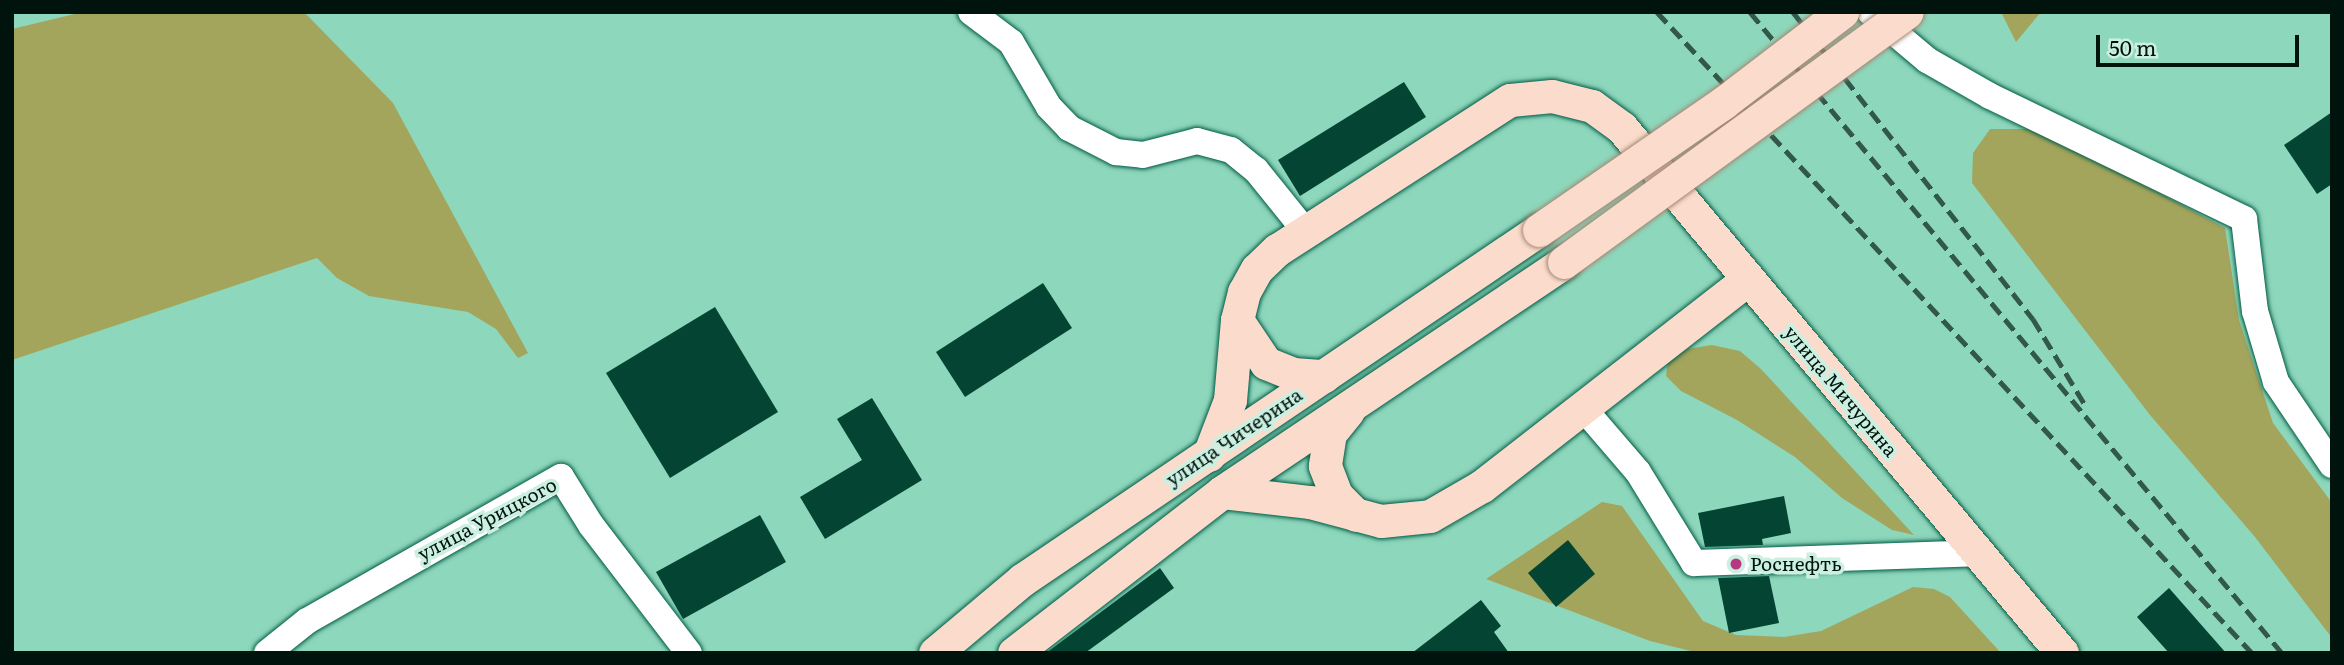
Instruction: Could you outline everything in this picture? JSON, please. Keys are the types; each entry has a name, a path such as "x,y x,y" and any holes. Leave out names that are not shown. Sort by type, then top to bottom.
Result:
{"main road":[{"name":"улица Чичерина","path":"935,653 1022,580 1723,103 1842,12"},
{"name":"улица Чичерина","path":"1014,653 1222,492 1564,262 1907,12"},
{"name":"улица Мичурина","path":"1306,232 1510,100 1552,96 1592,106 1622,128 2062,653"},
{"path":"1209,455 1230,400 1237,320 1244,292 1257,269 1306,232"},
{"path":"1222,492 1310,502 1381,521 1430,516 1482,486 1747,280"},
{"path":"1237,320 1248,343 1266,363 1293,374 1324,376"},
{"path":"1352,406 1330,433 1325,466 1336,495 1356,515"}],"street":[{"path":"971,12 1011,41 1049,107 1069,128 1116,152 1143,155 1197,141 1231,150 1256,170 1306,232"},
{"path":"1870,12 1927,60 1990,96 2244,219 2255,311 2276,382 2332,465"},
{"path":"1583,408 1638,472 1694,563 1978,553"},
{"name":"улица Урицкого","path":"267,653 307,621 561,477 591,525 689,653"}],"shaded area":[{"path":"83,12 304,12 393,103 528,353 518,358 496,329 468,312 369,296 337,278 317,258 12,360 12,29"},
{"path":"2001,12 2041,12 2016,42"},
{"path":"1990,129 2027,129 2080,151 2225,228 2239,320 2273,423 2332,503 2332,638 2255,537 2150,415 1972,183 1973,153"},
{"path":"1712,345 1740,351 1761,369 1914,535 1892,530 1842,498 1795,457 1737,420 1681,391 1666,376 1668,360 1687,349"},
{"path":"1602,502 1622,506 1703,621 1736,635 1784,637 1821,631 1913,587 1934,589 1950,597 2001,653 1699,653 1650,641 1486,579"}],"building":[{"path":"1404,82 1426,117 1300,196 1278,160"},
{"path":"2332,112 2332,184 2317,194 2284,145"},
{"path":"1043,283 1072,328 965,397 936,352"},
{"path":"715,307 778,412 670,478 606,373"},
{"path":"872,398 922,480 825,539 800,497 862,460 837,419"},
{"path":"1784,496 1791,533 1762,539 1763,545 1705,547 1698,513"},
{"path":"760,515 786,562 683,619 656,572"},
{"path":"1568,540 1595,574 1556,607 1528,573"},
{"path":"1160,568 1174,588 1085,653 1046,653"},
{"path":"1769,576 1779,623 1729,633 1718,578"},
{"path":"2169,588 2226,653 2169,653 2137,617"},
{"path":"1481,600 1501,626 1494,632 1509,653 1412,653"}],"railway":[{"path":"1657,12 2252,653"},
{"path":"1750,12 2282,653"},
{"path":"1793,12 2033,319 2085,405"}],"place":[{"name":"Роснефть","path":"1736,564"}]}
